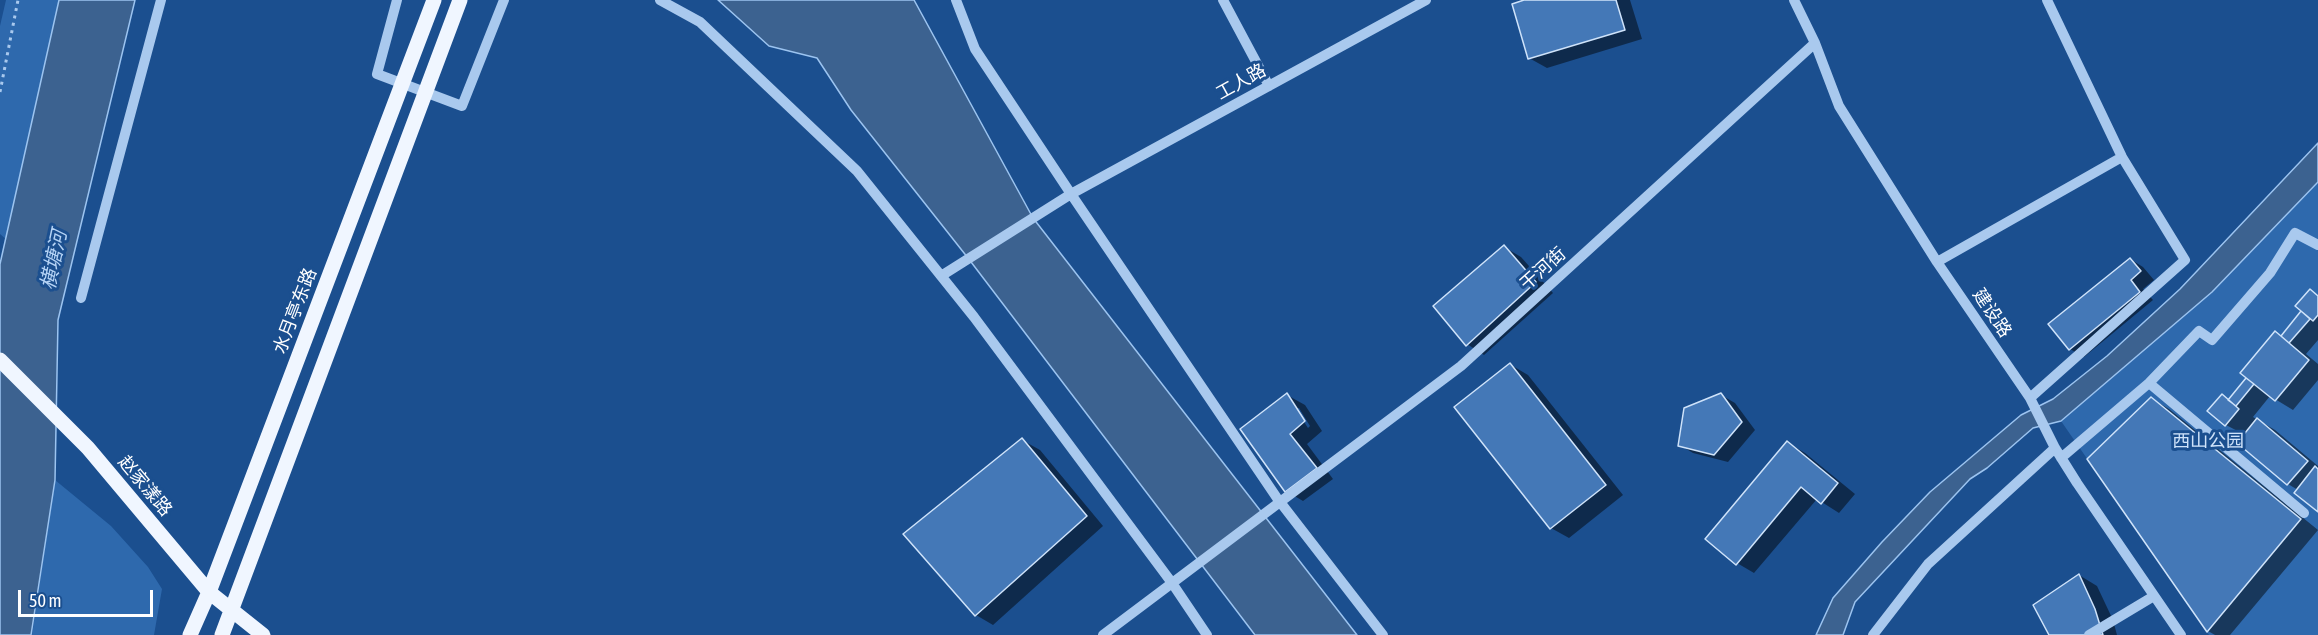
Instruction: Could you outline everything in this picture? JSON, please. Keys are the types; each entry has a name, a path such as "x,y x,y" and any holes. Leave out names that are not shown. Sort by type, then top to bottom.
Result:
{"main road":[{"name":"水月亭东路","path":"190,635 209,592 434,0"},
{"path":"222,635 233,611 460,0"},
{"name":"赵家漾路","path":"0,360 88,448 209,592 263,635"}],"street":[{"path":"81,298 161,0"},
{"path":"397,0 377,74 462,105 504,0"},
{"path":"660,0 700,22 857,171 974,317 1176,579 1207,635"},
{"path":"956,0 975,49 1071,194 1280,502 1383,635"},
{"path":"1223,0 1269,86"},
{"name":"工人路","path":"941,276 1071,194 1426,0"},
{"name":"建设路","path":"1794,0 1815,43 1839,106 1937,262 2030,398 2058,453 2181,635"},
{"path":"2030,398 2186,260 2122,157 2047,0"},
{"name":"干河街","path":"1102,635 1461,366 1815,43"},
{"path":"1937,262 2122,157"},
{"path":"1873,635 1928,564 2058,453 2149,383 2199,331 2212,340 2270,273 2295,233 2318,245"},
{"path":"2149,383 2304,513"},
{"path":"2089,635 2154,596"}],"path":[{"path":"0,92 18,0"}],"green space":[{"path":"6,0 59,0 7,240 0,234 0,26"},
{"name":"西山公园","path":"2318,182 2318,635 2209,635 2061,421 2212,292"},
{"path":"55,480 111,526 148,567 162,589 154,635 32,635"}],"water":[{"name":"横塘河","path":"59,0 135,0 58,320 55,480 31,635 0,635 0,264"},
{"path":"718,0 914,0 1033,218 1357,635 1255,635 968,258 851,110 817,58 769,46"},
{"path":"2318,143 2318,182 2212,292 2061,421 2033,428 1987,468 1970,479 1855,602 1843,635 1816,635 1833,598 1930,492 2021,415 2053,399 2107,356 2180,289"}],"building":[{"path":"1524,0 1616,0 1625,30 1528,59 1512,4"},
{"path":"1504,245 1536,282 1466,346 1433,306"},
{"path":"2130,258 2141,271 2131,280 2140,292 2069,350 2048,324"},
{"path":"2310,289 2318,296 2318,315 2313,321 2295,306"},
{"path":"2301,311 2310,319 2289,343 2281,336"},
{"path":"2275,331 2309,360 2275,401 2240,373"},
{"path":"1510,363 1606,485 1550,529 1454,407"},
{"path":"2246,378 2254,384 2236,406 2228,400"},
{"path":"1287,393 1305,421 1290,434 1317,468 1285,492 1240,429"},
{"path":"1721,393 1742,422 1714,455 1678,446 1684,408"},
{"path":"2222,394 2239,409 2225,426 2207,411"},
{"path":"2151,397 2301,519 2207,632 2087,459"},
{"path":"2257,418 2308,461 2287,485 2237,443"},
{"path":"1022,438 1087,516 975,616 903,534"},
{"path":"1787,441 1838,483 1821,504 1801,487 1736,565 1705,539"},
{"path":"2315,466 2318,469 2318,512 2294,493"},
{"path":"2079,574 2095,609 2103,635 2049,635 2033,605"}]}
